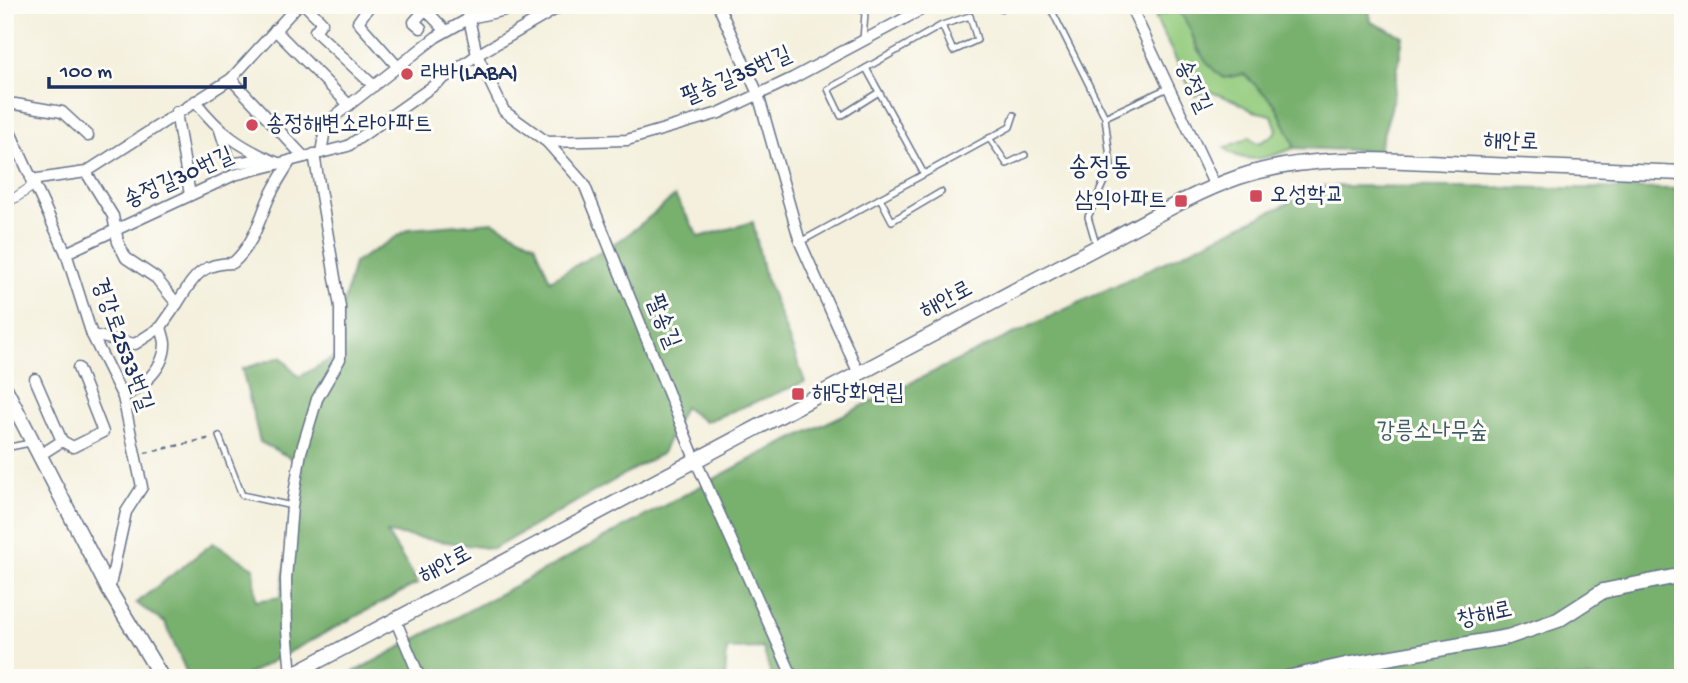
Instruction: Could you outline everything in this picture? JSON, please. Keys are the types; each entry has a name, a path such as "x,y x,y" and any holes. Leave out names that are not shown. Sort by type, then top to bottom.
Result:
{"street":[{"path":"5,201 15,198 32,183 86,172 231,79 298,5"},
{"path":"305,5 322,22 315,31 374,86"},
{"path":"370,5 358,22 398,67"},
{"name":"팔송길","path":"466,5 477,55 503,111 547,142 584,184 695,459 793,678"},
{"path":"290,677 286,579 292,506 301,452 317,399 340,359 340,307 313,155 327,123 398,67 446,31 470,18 510,9 510,5"},
{"name":"송정길30번길","path":"66,253 234,175 348,146 477,55 563,5"},
{"path":"718,5 758,94 800,242 859,374"},
{"name":"팔송길35번길","path":"547,142 627,140 719,113 930,5"},
{"name":"송정길","path":"1130,5 1215,186"},
{"path":"421,28 414,22 427,7 446,31"},
{"path":"275,30 349,105"},
{"path":"231,79 313,155"},
{"path":"195,101 213,124 244,148 278,163"},
{"path":"5,105 15,104 62,112 88,136"},
{"path":"176,112 190,195"},
{"name":"경강로2533번길","path":"5,121 66,253 92,335 123,397 142,487 126,513 110,590"},
{"path":"220,130 231,164 266,158"},
{"path":"92,335 135,344 161,327 195,275 216,263 233,263 254,239 270,197 291,160"},
{"name":"해안로","path":"290,677 695,459 1215,186 1265,170 1336,161 1391,160 1683,173"},
{"path":"86,172 113,216 118,242 126,258 156,278 177,304"},
{"path":"123,397 145,383 161,360 165,345 161,327"},
{"path":"35,379 62,441 73,447 103,432 78,368"},
{"path":"5,388 110,590 162,678"},
{"path":"37,449 62,441"},
{"name":"창해로","path":"1287,678 1508,637 1558,620 1603,591 1683,575"},
{"path":"395,619 420,678"}],"lane":[{"path":"856,5 865,13 863,40"},
{"path":"1001,9 1009,5"},
{"path":"1049,5 1105,117 1111,166 1088,217 1097,247"},
{"path":"879,92 841,116 828,89 942,25 970,16 977,40 953,51 942,25"},
{"path":"866,68 924,174"},
{"path":"1105,117 1170,87"},
{"path":"800,242 1010,127 1014,115"},
{"path":"989,138 1007,164 1025,155"},
{"path":"880,198 892,220 941,192"},
{"path":"219,436 242,495 292,506"},
{"path":"5,448 37,449"}],"path":[{"path":"135,456 219,436"}],"green space":[{"path":"1182,5 1366,5 1371,22 1403,36 1391,109 1378,151 1294,148 1275,104 1244,74 1224,78 1207,62 1179,11"},
{"path":"1181,8 1179,11 1189,25 1197,50 1224,78 1244,74 1275,104 1294,148 1267,157 1250,159 1233,154 1225,148 1250,137 1259,143 1271,137 1277,130 1272,115 1253,111 1209,91 1194,96 1155,17"},
{"name":"강릉소나무숲","path":"1324,186 1683,189 1683,678 772,678 763,648 727,649 725,678 343,678 755,457"},
{"path":"675,196 699,237 753,222 763,270 805,382 705,422 684,407 662,453 493,549 387,533 418,583 241,678 189,678 165,623 136,603 213,543 254,568 256,601 281,597 299,462 260,442 242,369 281,357 299,377 336,356 340,317 354,263 409,229 493,222 535,244 550,280 625,237"}],"place":[{"name":"라바(LABA)","path":"407,74"},
{"name":"송정해변소라아파트","path":"252,125"},
{"name":"오성학교","path":"1256,196"},
{"name":"삼익아파트","path":"1181,201"},
{"name":"해당화연립","path":"798,394"}],"district":[{"name":"송정동","path":"1100,169"}]}
